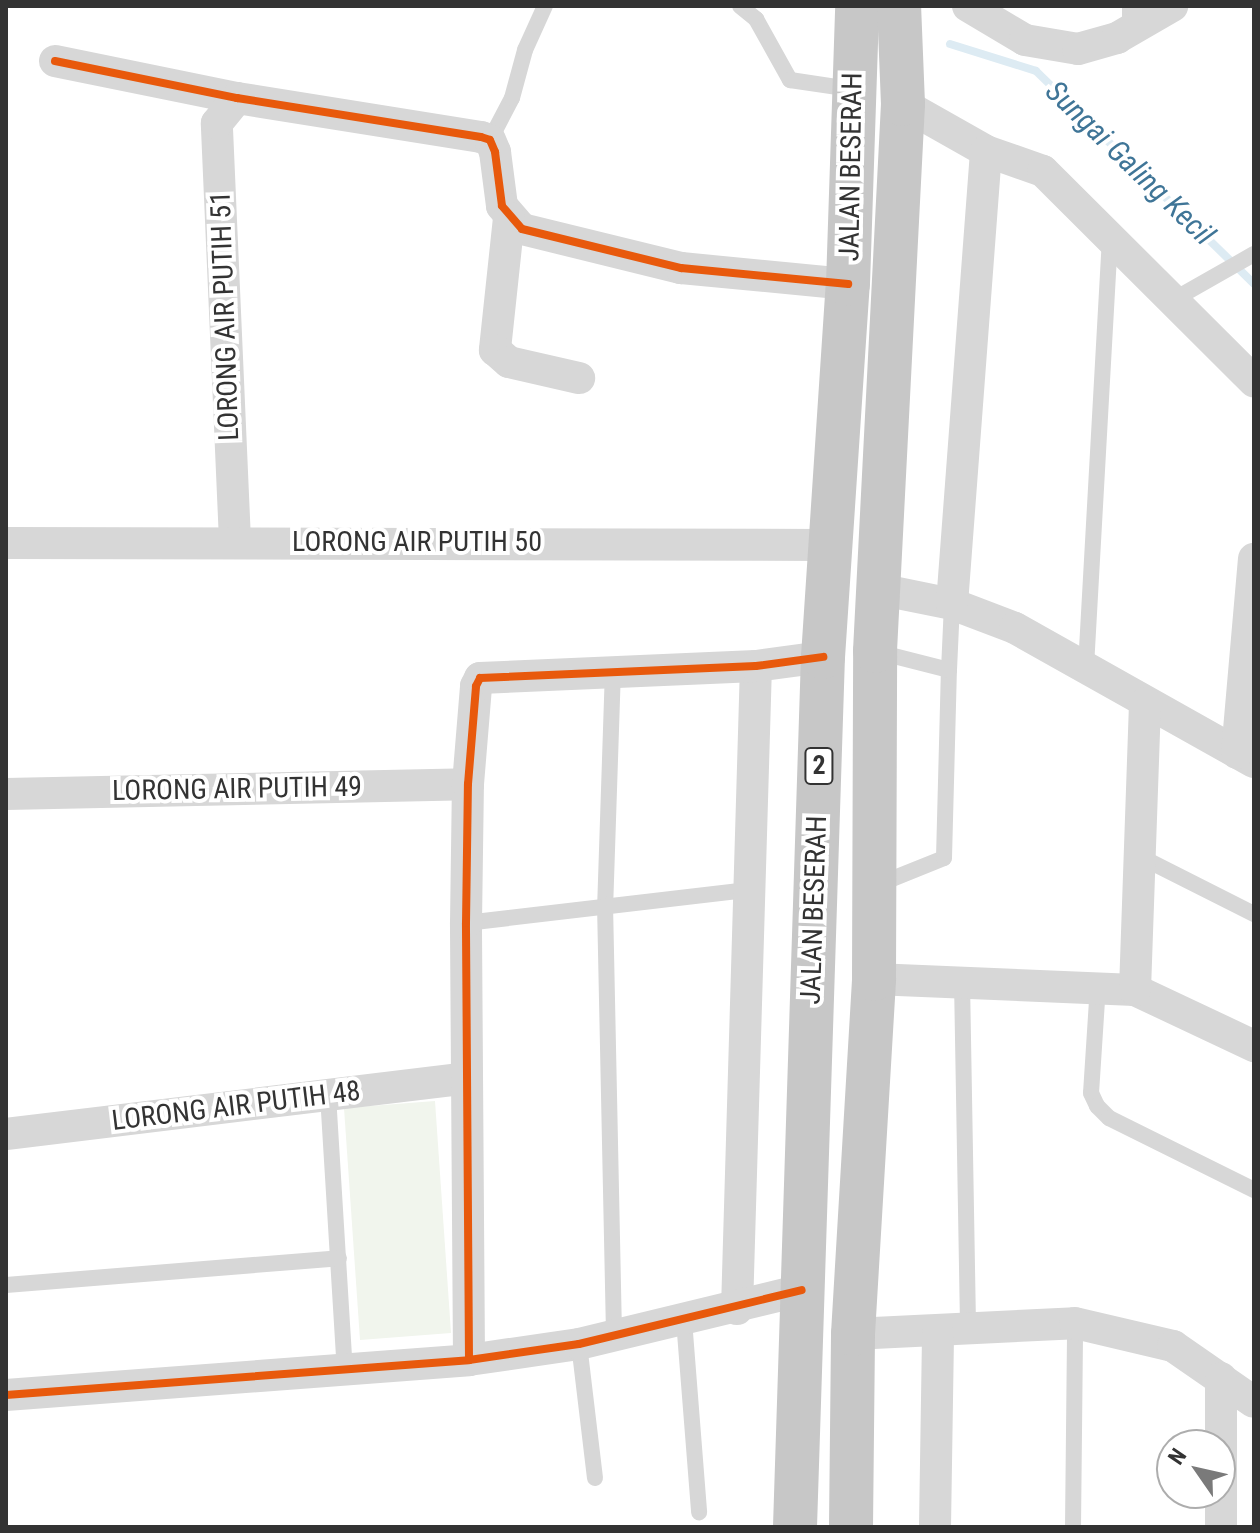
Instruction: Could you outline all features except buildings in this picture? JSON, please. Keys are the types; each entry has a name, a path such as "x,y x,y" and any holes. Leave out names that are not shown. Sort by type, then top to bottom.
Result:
{"highway":[{"name":"JALAN BESERAH","path":"795,1527 823,657 828,545 848,284 851,89 857,6"},
{"name":"JALAN BESERAH","path":"851,1527 853,1334 874,979 875,651 903,104 899,6"}],"street":[{"path":"979,8 1041,45 1093,47 1130,18 1172,6"},
{"path":"55,61 237,98 490,140 509,218 495,350 509,362 579,378"},
{"name":"LORONG AIR PUTIH 51","path":"235,541 217,123 237,98"},
{"path":"903,104 986,151 1043,171 1254,381"},
{"path":"952,604 986,151"},
{"path":"509,218 522,229 681,268 848,284"},
{"name":"LORONG AIR PUTIH 50","path":"6,543 235,541 828,545"},
{"path":"878,589 952,604 1015,628 1246,757 1254,559"},
{"path":"469,1360 468,784 480,678 613,669 756,666 823,657"},
{"path":"737,1309 756,666"},
{"path":"1135,990 1145,703"},
{"name":"LORONG AIR PUTIH 49","path":"6,794 468,784"},
{"path":"874,979 1098,985 1135,990 1254,1046"},
{"name":"LORONG AIR PUTIH 48","path":"6,1134 467,1078"},
{"path":"6,1395 345,1372 469,1360 579,1344 737,1309 802,1290"},
{"path":"853,1334 953,1332 1075,1323 1173,1346 1244,1389 1221,1527"},
{"path":"935,1527 953,1332"}],"lane":[{"path":"490,140 512,98 525,50 545,6"},
{"path":"740,6 756,19 790,80 851,89"},
{"path":"1086,667 1110,238"},
{"path":"1173,300 1252,254"},
{"path":"876,886 944,858 952,604"},
{"path":"875,651 949,670"},
{"path":"613,669 605,904 614,1334"},
{"path":"1139,856 1254,914"},
{"path":"466,923 605,904 748,890"},
{"path":"953,1332 962,981"},
{"path":"1098,985 1091,1093 1097,1106 1109,1118 1254,1190"},
{"path":"328,1095 345,1372"},
{"path":"6,1285 339,1258"},
{"path":"684,1320 699,1512"},
{"path":"1073,1527 1075,1323"},
{"path":"579,1344 595,1478"}],"shaded area":[{"path":"435,1101 451,1333 360,1340 344,1108"}],"waterway":[{"name":"Sungai Galing Kecil","path":"950,44 1036,71 1254,284"}],"cycle path":[{"path":"55,61 237,98 481,137 490,140 495,152 502,206 522,229 681,268 848,284"},
{"path":"469,1360 468,784 476,686 480,678 756,666 823,657"},
{"path":"6,1395 469,1360 579,1344 802,1290"}]}
